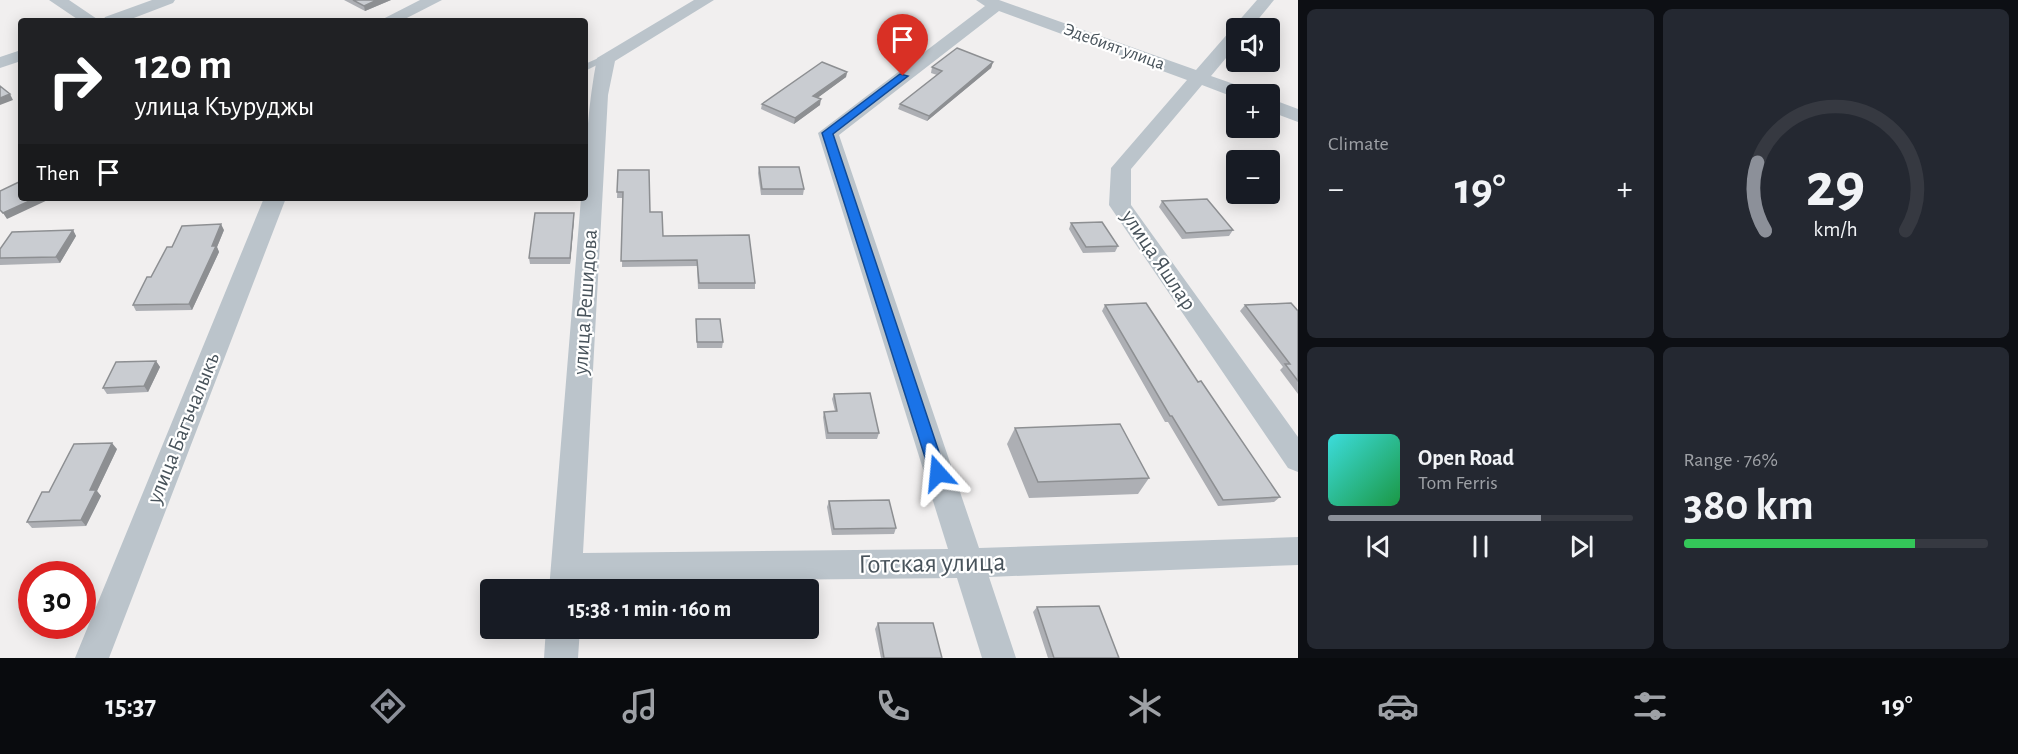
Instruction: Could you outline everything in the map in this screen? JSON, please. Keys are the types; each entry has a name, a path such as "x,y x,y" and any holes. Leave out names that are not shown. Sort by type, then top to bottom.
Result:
{"street":[{"path":"57,0 87,18"},
{"path":"119,18 167,0"},
{"path":"394,18 434,0"},
{"name":"улица Решидова","path":"565,579 599,95 596,63 706,0"},
{"path":"1251,18 1266,0"},
{"path":"990,2 828,133 999,658"},
{"name":"Эдебият улица","path":"990,2 1226,87"},
{"name":"улица Яшлар","path":"1226,47 1121,168 1120,205 1298,460"},
{"path":"0,63 18,56"},
{"path":"1280,109 1298,116"},
{"name":"улица Багъчалыкъ","path":"92,658 274,201"},
{"name":"Готская улица","path":"565,579 1298,551"},
{"path":"561,658 562,639"}],"building":[{"path":"353,0 377,0 364,6"},
{"path":"957,48 993,62 929,116 900,104 942,71 932,67"},
{"path":"822,62 847,72 813,96 821,99 795,118 762,104"},
{"path":"0,86 10,94 0,98"},
{"path":"759,167 799,167 804,189 762,189"},
{"path":"618,170 649,170 650,212 662,212 663,236 749,235 755,283 699,283 697,260 621,261 623,192 617,192"},
{"path":"18,182 18,201 29,201 3,213 0,210 0,191"},
{"path":"1207,199 1233,230 1186,233 1162,201"},
{"path":"535,213 574,213 570,258 529,258"},
{"path":"1102,222 1118,246 1086,247 1071,223"},
{"path":"221,224 212,246 216,246 189,304 133,305 147,277 151,277 167,247 172,247 182,226"},
{"path":"73,230 56,257 0,258 0,249 12,232"},
{"path":"1146,303 1198,382 1201,381 1280,497 1223,500 1170,416 1105,305"},
{"path":"1291,303 1298,311 1298,381 1285,364 1290,364 1245,305"},
{"path":"696,319 720,319 723,342 697,342"},
{"path":"156,361 144,386 103,388 116,362"},
{"path":"870,393 879,433 828,433 824,412 837,411 834,394"},
{"path":"1120,424 1149,478 1038,482 1015,428"},
{"path":"112,443 90,490 96,490 81,520 27,522 42,492 49,492 74,444"},
{"path":"889,500 896,528 834,529 829,501"},
{"path":"1099,606 1119,658 1054,658 1037,607"},
{"path":"878,623 933,623 942,658 884,658"}],"route":[{"path":"903,76 828,133 938,473"}]}
